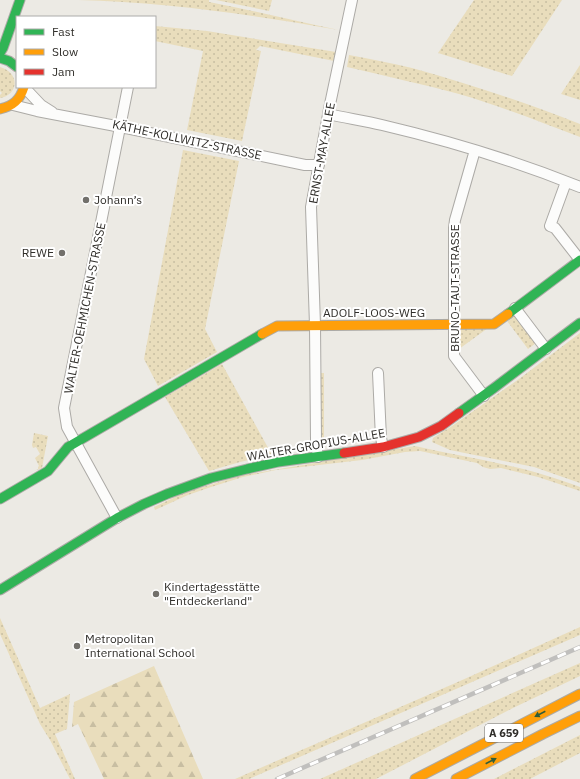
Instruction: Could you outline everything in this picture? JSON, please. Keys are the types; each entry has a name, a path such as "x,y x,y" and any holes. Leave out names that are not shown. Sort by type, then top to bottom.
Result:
{"main road":[{"path":"0,53 20,0"},
{"path":"0,33 16,13"},
{"path":"0,58 11,62 16,66"},
{"path":"0,110 13,105 20,98 24,88"},
{"name":"ADOLF-LOOS-WEG","path":"0,499 48,471 68,447 277,326 494,324 580,260"},
{"name":"WALTER-GROPIUS-ALLEE","path":"0,590 117,518 162,496 210,478 278,462 318,458 383,447 419,437 441,426 484,396 580,323"},
{"name":"A 659","path":"412,778 580,694"},
{"name":"A 659","path":"456,779 580,716"}],"street":[{"name":"ERNST-MAY-ALLEE","path":"318,458 316,441 315,325 311,207 328,114 352,0"},
{"name":"KÄTHE-KOLLWITZ-STRASSE","path":"25,88 41,105 55,114"},
{"name":"WALTER-OEHMICHEN-STRASSE","path":"117,518 67,428 64,408 128,88"},
{"name":"KÄTHE-KOLLWITZ-STRASSE","path":"13,105 306,165 319,165"},
{"path":"328,114 381,125 475,150 580,187"},
{"name":"BRUNO-TAUT-STRASSE","path":"475,150 454,228 454,356 484,396"},
{"path":"566,182 550,226 555,228 580,260"},
{"path":"516,308 546,349"},
{"path":"378,372 381,438 383,447"}],"green space":[{"path":"78,0 209,0 209,2 339,30 274,19 176,6"},
{"path":"216,0 272,0 269,11"},
{"path":"474,0 562,0 512,76 438,53"},
{"path":"156,26 207,31 336,52 334,61 260,46 256,50 261,51 242,141 187,130 203,51 156,41"},
{"path":"349,55 412,68 539,108 580,124 580,137 505,109 459,94 347,67"},
{"path":"580,65 580,100 561,94"},
{"path":"0,67 11,73 15,83 14,88 7,96 0,98 2,93 0,91"},
{"path":"183,150 239,161 205,329 217,352 158,386 144,359"},
{"path":"515,315 536,343 528,349 507,321"},
{"path":"459,327 488,328 459,349"},
{"path":"580,333 580,483 534,467 450,450 432,442 433,438 519,379"},
{"path":"222,364 272,455 209,471 165,397"},
{"path":"320,373 324,373 324,442 320,442"},
{"path":"34,433 48,436 42,468 34,471 38,469 39,466 35,458 40,454 36,447 33,448 32,445"},
{"path":"415,446 495,462 553,477 580,487 580,491 538,477 501,468 490,469 477,463 420,451 405,452 362,460 276,470 243,477 211,487 188,495 155,510 154,507 186,492 243,475"},
{"path":"0,618 40,708 70,694 67,729 55,734 75,779 70,779 40,724 0,634"},
{"path":"580,627 580,635 249,779 235,779 460,681"},
{"path":"580,663 580,676 513,708 376,779 320,779"},
{"path":"154,666 203,779 104,779 78,724 72,727 74,702"},
{"path":"580,735 580,753 530,779 494,779"}],"railway":[{"path":"277,779 580,647"}],"traffic: fast":[{"path":"0,53 20,0"},
{"path":"0,58 9,61 16,66"},
{"path":"508,314 580,260"},
{"path":"459,413 580,323"},
{"path":"0,499 48,471 68,447 262,334"},
{"path":"0,590 117,518 167,494 211,478 247,469 278,462 344,453"}],"traffic: slow":[{"path":"0,109 15,102 24,88"},
{"path":"262,334 277,326 494,324 508,314"},
{"path":"415,779 580,694"},
{"path":"456,779 580,716"}],"traffic: jam":[{"path":"344,453 383,447 419,437 441,426 459,413"}],"place":[{"name":"Johann’s","path":"86,200"},
{"name":"REWE","path":"62,253"},
{"name":"Kindertagesstätte \"Entdeckerland\"","path":"156,594"},
{"name":"Metropolitan International School","path":"77,646"}]}
